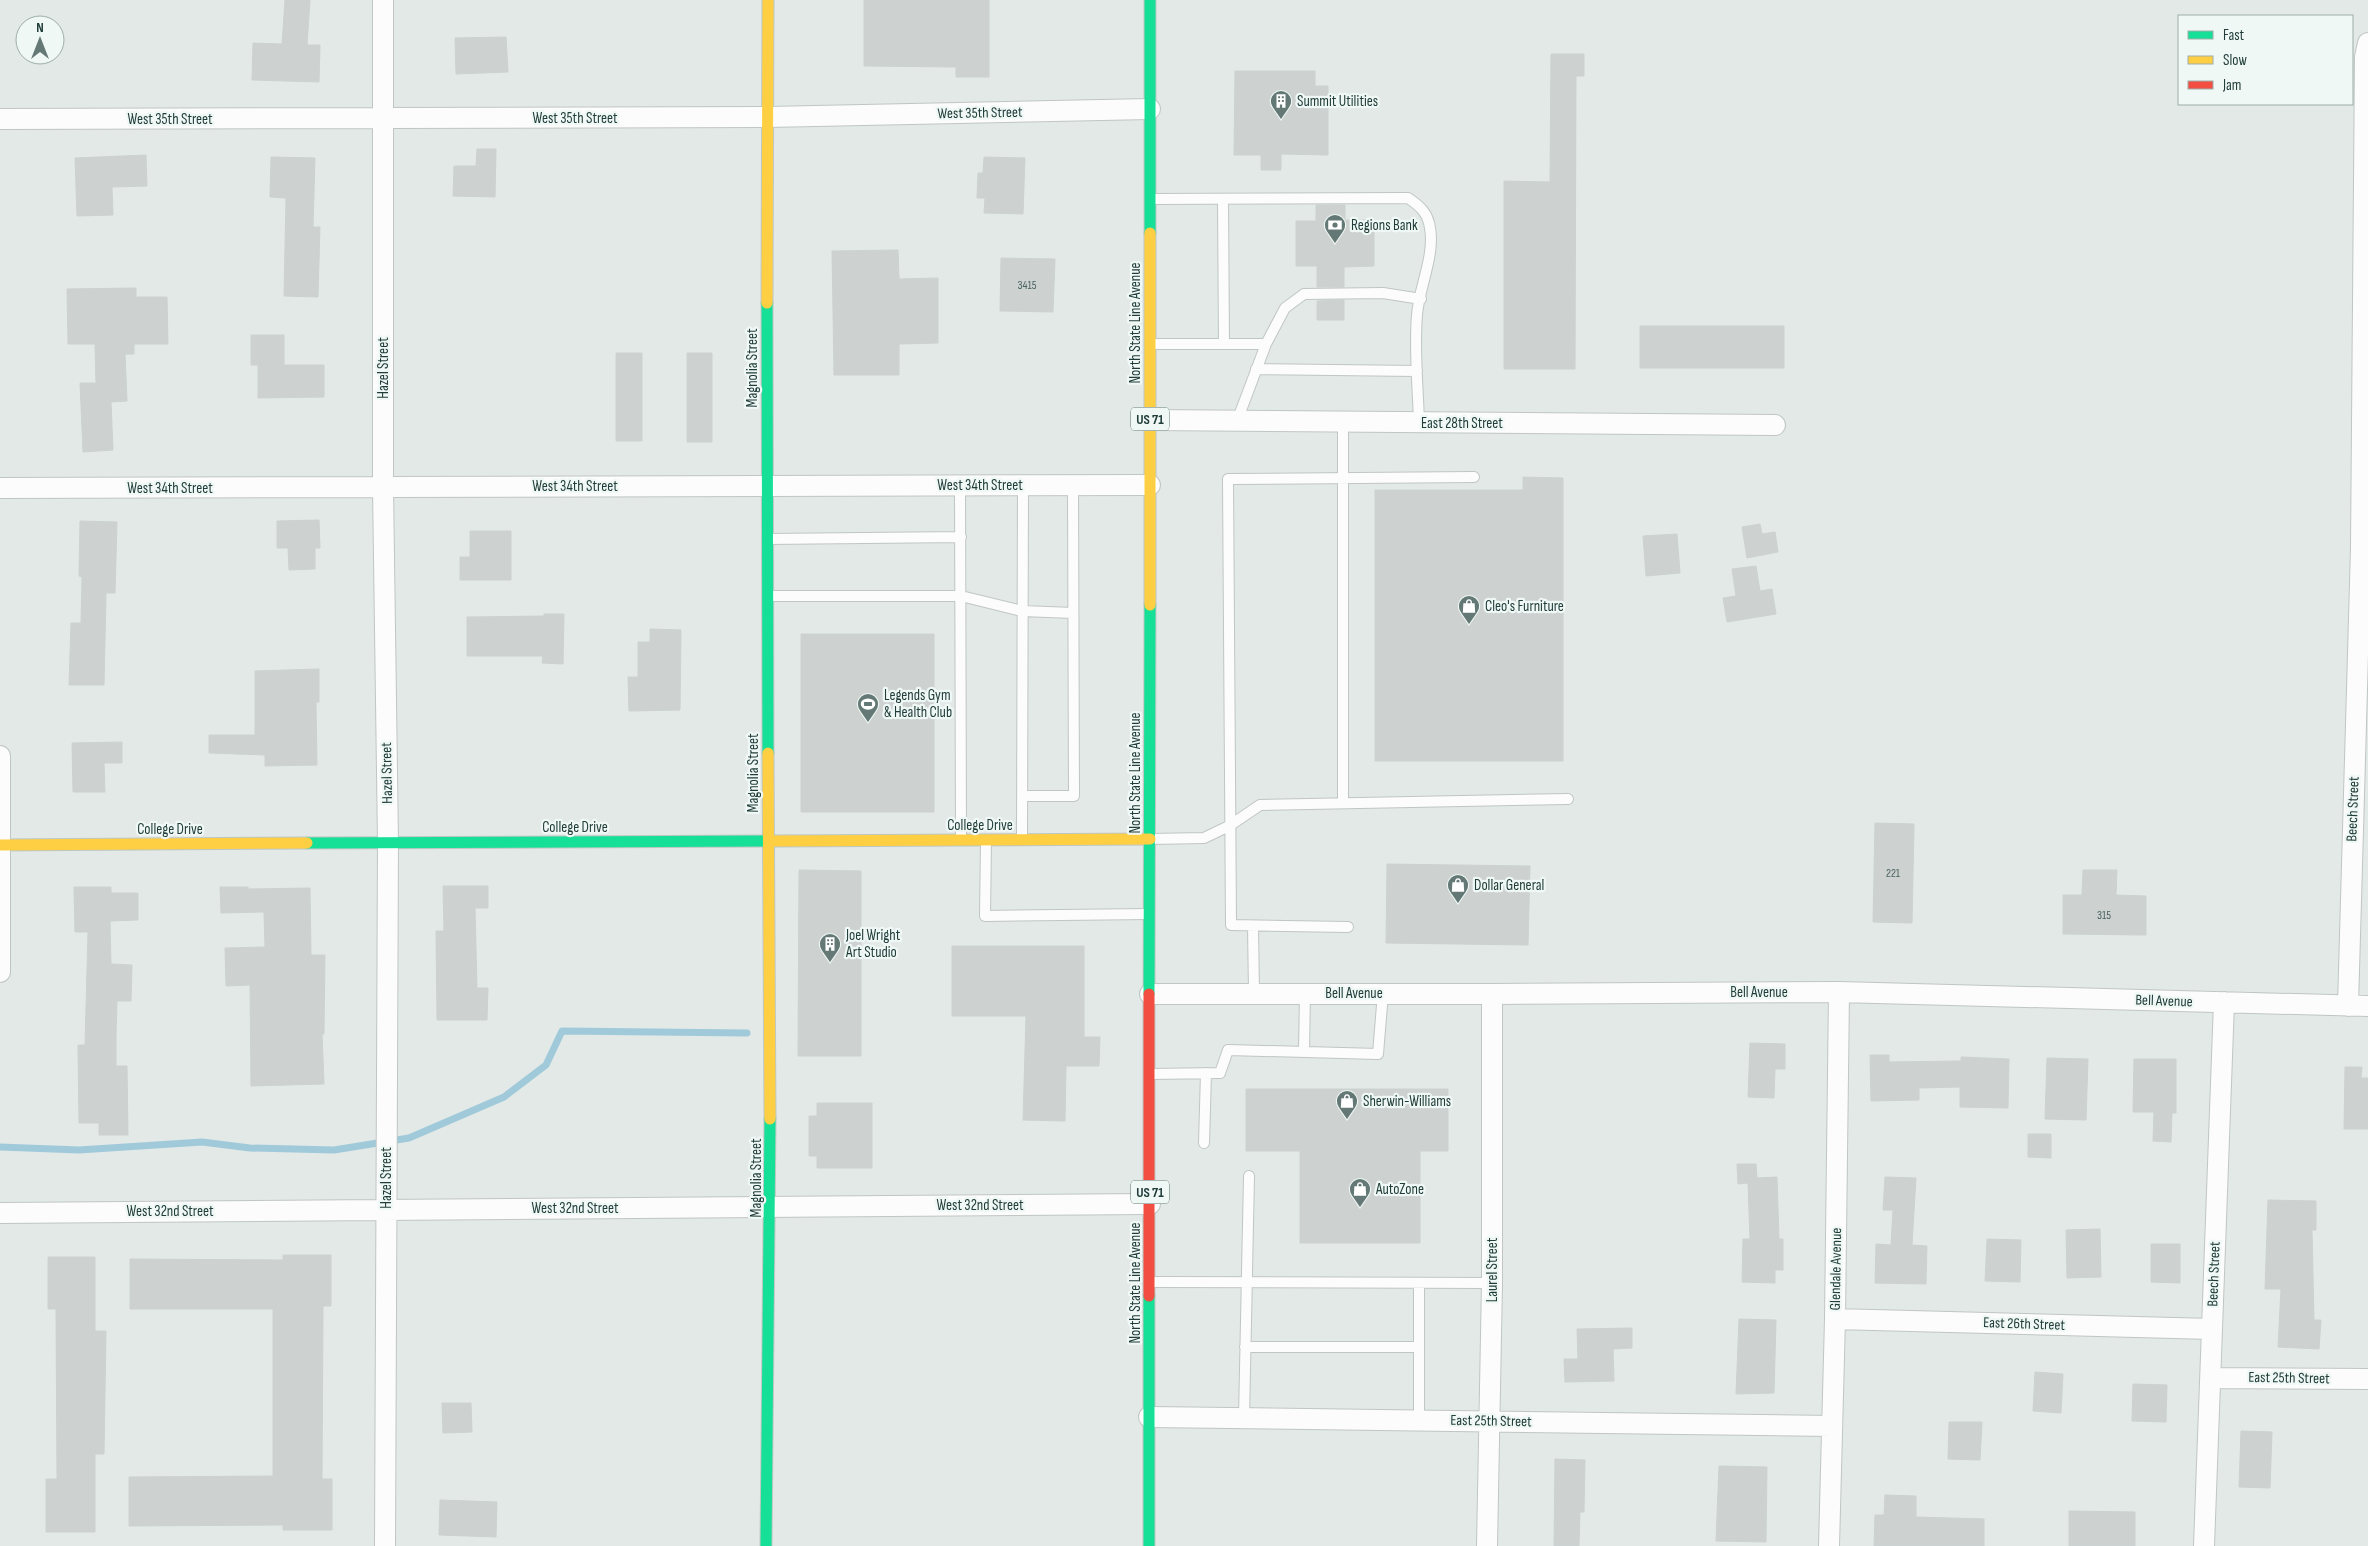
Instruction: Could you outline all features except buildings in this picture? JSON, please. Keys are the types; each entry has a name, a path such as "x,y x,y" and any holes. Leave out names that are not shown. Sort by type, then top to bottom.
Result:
{"street":[{"name":"Hazel Street","path":"383,0 383,487 388,843 385,1546"},
{"name":"Magnolia Street","path":"766,1546 771,1206 766,539 768,0"},
{"name":"North State Line Avenue","path":"1149,1546 1150,0"},
{"name":"Beech Street","path":"2348,1006 2364,548 2365,57 2368,43"},
{"name":"West 35th Street","path":"0,119 768,117 1150,110"},
{"name":"East 28th Street","path":"1150,420 1775,425"},
{"name":"West 34th Street","path":"0,488 1150,485"},
{"path":"0,756 0,972"},
{"name":"College Drive","path":"1,845 1150,839"},
{"name":"Bell Avenue","path":"1150,994 1839,992 2368,1006"},
{"name":"Glendale Avenue","path":"1829,1546 1835,1319 1839,992"},
{"name":"Laurel Street","path":"1487,1546 1492,1283 1492,994"},
{"name":"Beech Street","path":"2204,1546 2224,1002"},
{"name":"West 32nd Street","path":"0,1213 1150,1204"},
{"name":"East 26th Street","path":"1835,1319 2212,1329"},
{"name":"East 25th Street","path":"2210,1378 2368,1379"},
{"name":"East 25th Street","path":"1149,1417 1832,1426"}],"lane":[{"path":"1150,199 1408,198 1425,211 1430,228 1429,255 1417,313 1419,423"},
{"path":"1223,199 1224,344"},
{"path":"1237,421 1266,344 1285,308 1304,294 1382,293 1421,299"},
{"path":"1150,344 1266,344"},
{"path":"1256,370 1417,371"},
{"path":"1343,422 1343,803"},
{"path":"1348,927 1232,925 1229,826 1228,479 1474,477"},
{"path":"1022,840 1023,485"},
{"path":"1022,796 1074,796 1073,485"},
{"path":"960,486 961,840"},
{"path":"766,539 960,537"},
{"path":"767,596 960,596 1022,611 1073,613"},
{"path":"1150,839 1204,838 1229,826 1260,805 1568,800"},
{"path":"986,840 985,916 1150,914"},
{"path":"1253,926 1254,993"},
{"path":"1304,993 1304,1052"},
{"path":"1150,1074 1220,1073 1228,1050 1378,1054 1383,993"},
{"path":"1204,1143 1206,1073"},
{"path":"1244,1418 1249,1176"},
{"path":"1150,1282 1492,1283"},
{"path":"1419,1283 1419,1420"},
{"path":"1245,1347 1419,1347"}],"waterway":[{"path":"0,1147 79,1150 202,1142 250,1148 334,1150 409,1138 504,1097 546,1065 562,1031 747,1033"}],"traffic: fast":[{"path":"1150,0 1150,233"},
{"path":"767,303 768,753"},
{"path":"1149,994 1150,605"},
{"path":"307,843 773,841"},
{"path":"766,1546 770,1119"},
{"path":"1149,1296 1149,1546"}],"traffic: slow":[{"path":"767,303 768,0"},
{"path":"1150,233 1150,605"},
{"path":"768,753 770,1119"},
{"path":"773,841 1150,839"},
{"path":"0,845 307,843"}],"traffic: jam":[{"path":"1149,994 1149,1296"}],"place":[{"name":"Summit Utilities","path":"1281,120"},
{"name":"Regions Bank","path":"1335,244"},
{"name":"Cleo's Furniture","path":"1469,625"},
{"name":"Legends Gym & Health Club","path":"868,723"},
{"name":"Dollar General","path":"1458,904"},
{"name":"Joel Wright Art Studio","path":"830,963"},
{"name":"Sherwin-Williams","path":"1347,1120"},
{"name":"AutoZone","path":"1360,1208"}]}
